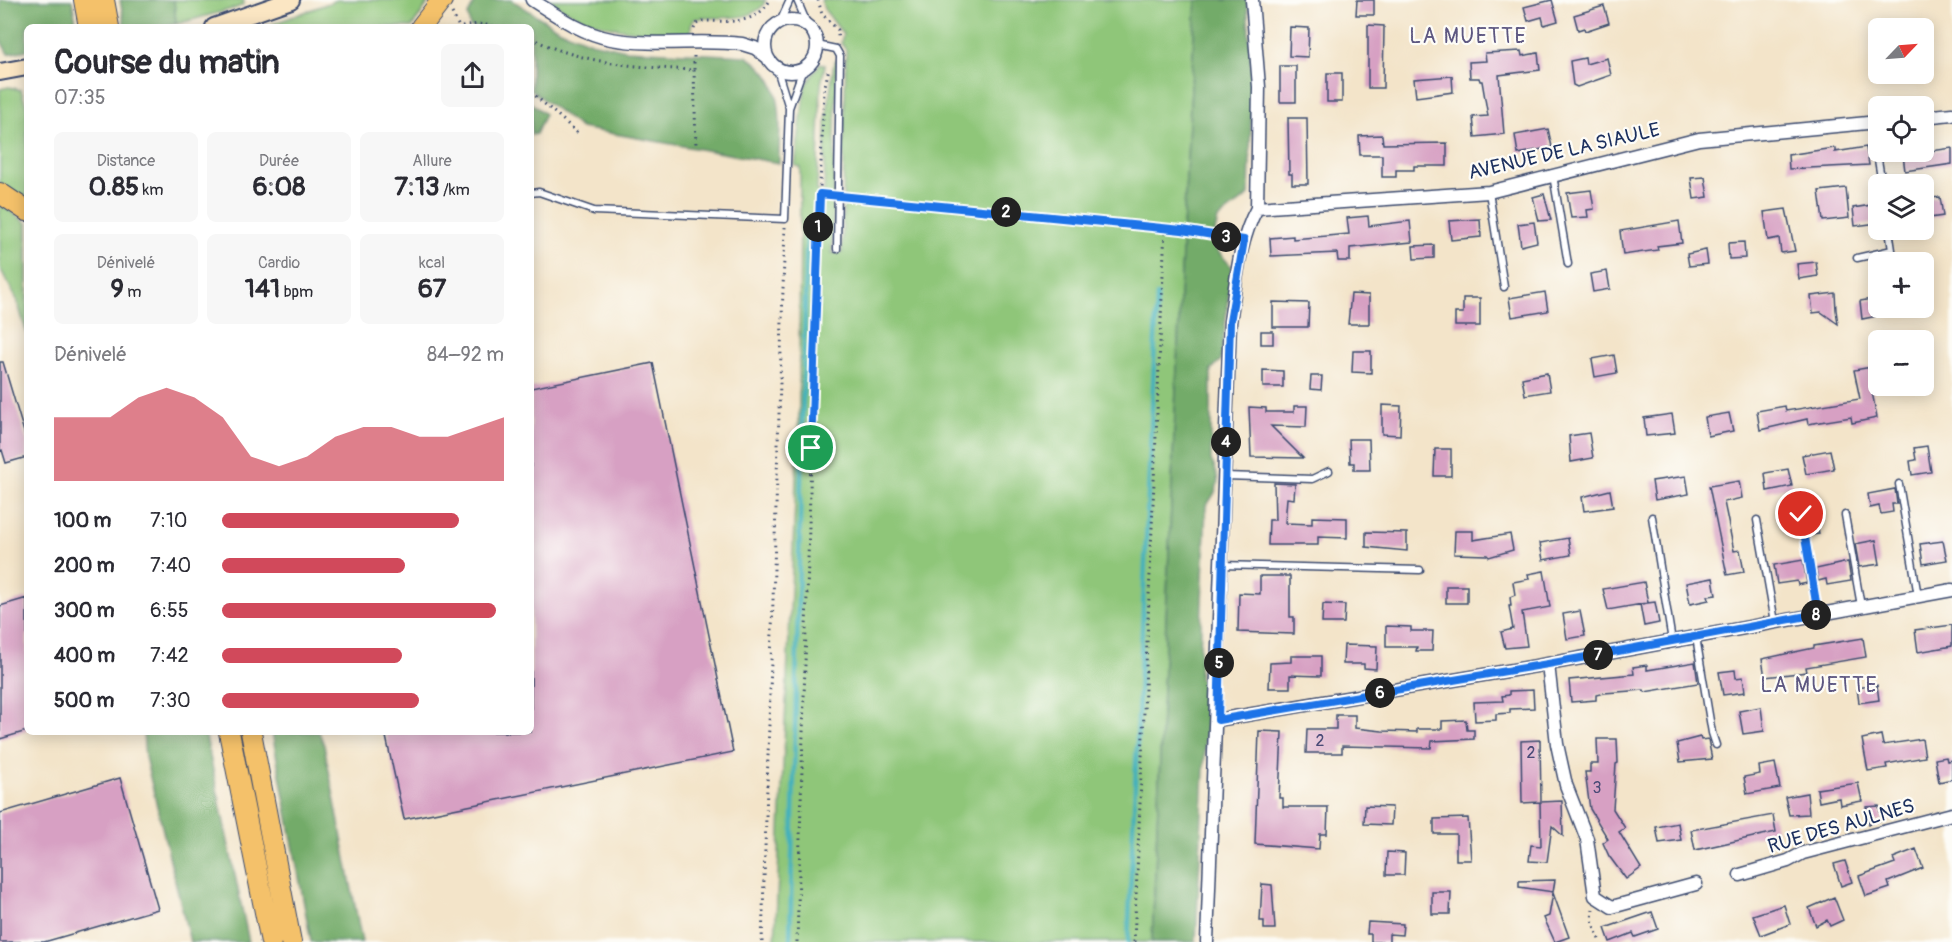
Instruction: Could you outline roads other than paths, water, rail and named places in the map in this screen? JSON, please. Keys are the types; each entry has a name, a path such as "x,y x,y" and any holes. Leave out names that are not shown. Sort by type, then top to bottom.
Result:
{"highway":[{"path":"84,0 88,24"},
{"path":"104,0 108,24"},
{"path":"425,24 449,3"},
{"path":"0,193 24,209"},
{"path":"230,735 271,942"},
{"path":"252,735 291,942"}],"main road":[{"path":"223,24 291,0"},
{"path":"0,72 24,68"}],"street":[{"path":"533,0 568,23 610,38 635,42 733,43 755,48 777,69 792,73 812,62 817,45 808,26 792,20 780,22 768,33 733,43"},
{"path":"1207,942 1218,720 1230,322 1244,240 1257,208 1259,87 1252,0"},
{"path":"767,57 765,41 768,33"},
{"path":"1934,116 1952,114"},
{"name":"AVENUE DE LA SIAULE","path":"1257,208 1490,192 1552,174 1699,139 1868,123"},
{"path":"1218,720 1548,664 1952,590"},
{"path":"1548,664 1557,744 1566,784 1587,839 1595,896 1612,907 1696,885"},
{"name":"RUE DES AULNES","path":"1740,875 1788,861 1803,853 1952,814"}],"lane":[{"path":"780,22 790,0"},
{"path":"797,0 808,26"},
{"path":"817,45 836,49 841,62 837,249"},
{"path":"777,69 789,108"},
{"path":"534,193 539,192 594,211 785,219 789,108 803,69"},
{"path":"1552,174 1568,264"},
{"path":"1490,192 1504,287"},
{"path":"1857,258 1892,250 1890,240"},
{"path":"1225,476 1312,479 1329,471"},
{"path":"1899,484 1918,596"},
{"path":"1801,514 1818,614"},
{"path":"1845,515 1861,606"},
{"path":"1652,517 1672,641"},
{"path":"1757,520 1775,622"},
{"path":"1221,565 1420,570"},
{"path":"1696,637 1716,745"}],"waterway":[{"path":"790,942 807,227"},
{"path":"1128,942 1157,295"}],"district":[{"name":"LA MUETTE","path":"1468,36"},
{"name":"LA MUETTE","path":"1819,685"}]}
